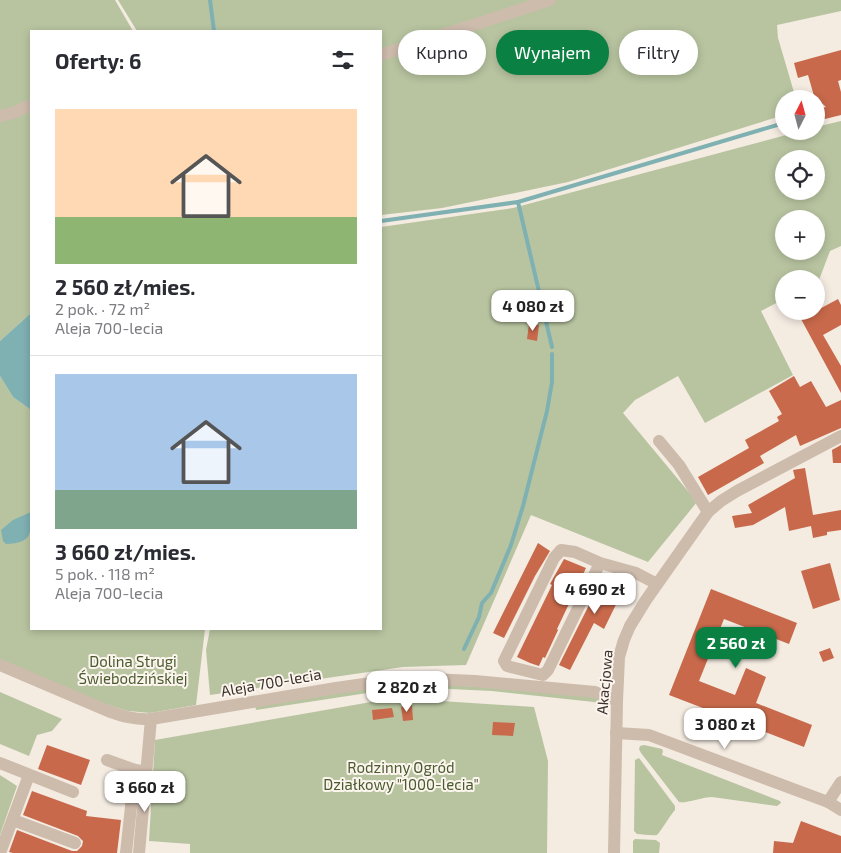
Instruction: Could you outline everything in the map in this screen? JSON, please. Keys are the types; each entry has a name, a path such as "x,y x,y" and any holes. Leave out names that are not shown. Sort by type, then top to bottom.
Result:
{"street":[{"path":"382,55 550,0"},
{"path":"0,116 30,105"},
{"name":"Akacjowa","path":"614,853 616,733 620,657 624,640 637,614 708,512 737,491 841,436"},
{"path":"659,441 679,465 708,512"},
{"path":"600,563 548,670 542,675 507,666 504,661 554,558 561,550 575,552 600,563 636,572 657,584"},
{"name":"Aleja 700-lecia","path":"0,665 123,716 140,719 151,719 406,678 474,681 595,692 617,701"},
{"path":"126,853 151,719"},
{"path":"616,733 649,735 828,802 841,810"},
{"path":"107,760 143,768"},
{"path":"0,763 73,792"},
{"path":"138,853 143,768"},
{"path":"0,853 29,775"},
{"path":"828,802 841,782"},
{"path":"13,820 75,843"}],"green space":[{"path":"0,0 115,0 132,30 30,30 30,314 0,341"},
{"path":"118,0 841,0 841,11 777,25 778,38 793,90 775,90 775,118 568,182 442,208 382,215 382,30 136,30"},
{"path":"841,121 841,246 830,251 823,270 775,270 775,304 761,311 793,375 705,423 678,376 635,400 623,413 697,502 648,562 531,515 466,665 403,667 210,695 206,650 210,630 382,630 382,227 513,208 775,138 775,140 825,140 825,125"},
{"name":"Dolina Strugi Świebodzińskiej","path":"0,376 13,397 30,409 30,630 205,630 196,705 150,713 128,711 108,705 0,660"},
{"path":"400,682 400,688 256,710 255,705"},
{"path":"408,682 591,695 606,701 607,706 594,702 492,691 408,687"},
{"path":"0,692 62,719 52,731 37,735 29,756 0,744"},
{"name":"Rodzinny Ogród Działkowy \"1000-lecia\"","path":"394,698 534,707 548,761 547,853 190,853 190,844 149,841 155,740"},
{"path":"644,745 662,749 662,755 781,803 777,806 712,797 679,802 641,753 640,746"},
{"path":"639,758 675,806 675,810 657,835 637,834 634,831 635,760"},
{"path":"0,775 17,786 0,835"},
{"path":"635,839 656,840 660,843 659,853 633,853 633,841"}],"water":[{"path":"30,314 30,409 13,397 0,376 0,341"},
{"path":"30,512 30,532 21,542 6,544 3,541 1,530 13,520"}],"building":[{"path":"841,50 841,80 838,81 841,92 841,115 825,119 825,90 812,90 808,75 798,78 794,63"},
{"path":"838,299 841,305 841,325 823,335 841,366 841,393 802,320 825,320 825,306"},
{"path":"529,324 539,325 537,341 527,339"},
{"path":"794,376 800,387 811,381 826,407 841,400 841,428 800,446 796,435 760,456 764,463 708,495 698,477 749,448 745,440 779,421 777,417 782,414 769,391"},
{"path":"841,445 841,463 833,463 832,450"},
{"path":"805,468 813,515 841,510 841,530 827,532 827,535 813,538 811,526 789,531 785,507 753,525 735,528 732,516 752,513 748,505 795,478 793,470"},
{"path":"538,543 550,551 535,576 504,638 493,633"},
{"path":"564,559 586,568 545,658 543,657 539,666 517,657 552,585 550,584"},
{"path":"830,563 840,600 813,609 801,571"},
{"path":"605,573 627,582 604,629 594,623 570,670 559,665"},
{"path":"711,589 797,623 789,644 724,619 699,681 735,695 746,668 766,677 756,703 812,725 804,747 669,695"},
{"path":"830,648 834,658 823,662 819,652"},
{"path":"412,705 413,720 403,721 401,707"},
{"path":"392,708 394,717 373,720 372,710"},
{"path":"493,722 515,723 513,736 492,735"},
{"path":"47,745 90,760 81,785 38,769"},
{"path":"32,791 87,811 86,816 121,820 117,853 9,852 17,830 72,851 77,851 82,846 83,841 78,836 23,815"},
{"path":"801,821 841,836 841,853 773,853 774,841 793,843"}],"waterway":[{"path":"210,0 214,30"},
{"path":"518,202 775,126"},
{"path":"382,221 518,202 552,347"},
{"path":"464,649 479,617 482,603 491,593 511,545 523,506 547,411 552,382 552,354"}]}
